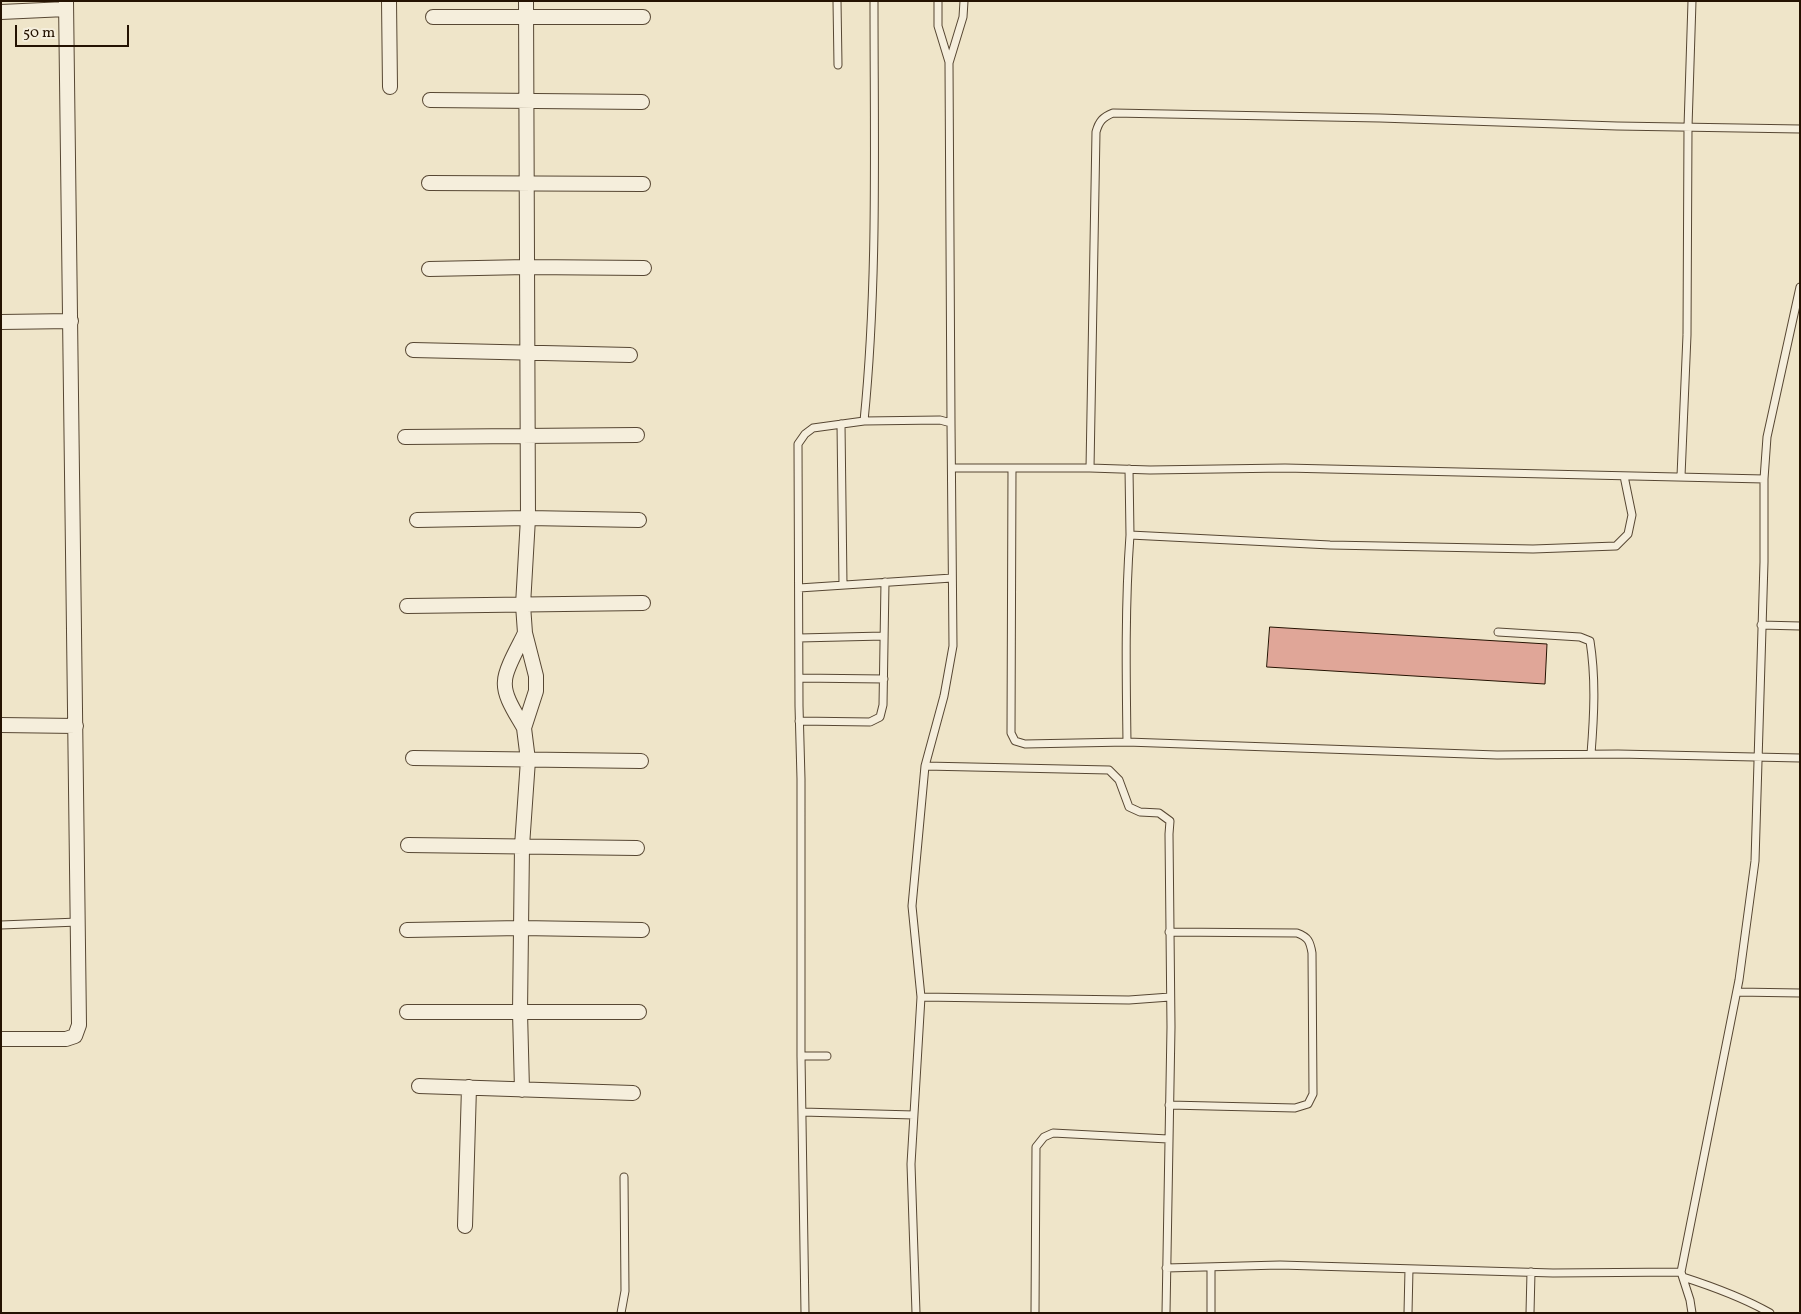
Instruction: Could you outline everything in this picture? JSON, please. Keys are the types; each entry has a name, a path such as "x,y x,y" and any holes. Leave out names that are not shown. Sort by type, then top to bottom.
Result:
{"street":[{"path":"389,1 390,87"},
{"path":"524,728 536,691 536,676 525,633 523,605 528,518 526,1"},
{"path":"1,12 66,5 80,1025 75,1036 66,1039 1,1039"},
{"path":"433,17 643,17"},
{"path":"430,100 642,102"},
{"path":"429,183 643,184"},
{"path":"429,269 527,267 644,268"},
{"path":"1,322 71,321"},
{"path":"413,350 630,355"},
{"path":"405,437 637,436"},
{"path":"417,520 528,518 639,520"},
{"path":"407,606 643,603"},
{"path":"522,1090 520,1012 522,846 528,760 524,728 507,695 504,683 506,674 525,633"},
{"path":"1,725 76,726"},
{"path":"413,758 641,761"},
{"path":"408,845 637,848"},
{"path":"407,930 521,928 642,930"},
{"path":"407,1012 639,1012"},
{"path":"419,1086 633,1093"},
{"path":"465,1226 469,1087"}],"lane":[{"path":"837,1 838,66"},
{"path":"864,421 874,228 874,1"},
{"path":"916,1313 912,1164 922,997 912,906 925,766 944,696 953,646 949,63 938,26 938,1"},
{"path":"949,63 963,17 964,1"},
{"path":"1681,476 1687,335 1688,127 1692,1"},
{"path":"1090,468 1096,132 1098,123 1105,116 1113,113 1370,117 1800,129"},
{"path":"1692,1313 1682,1275 1737,992 1755,861 1764,562 1764,478 1767,437 1800,287"},
{"path":"805,1313 801,1056 798,444 805,434 813,428 841,424 864,421 940,420 951,423"},
{"path":"841,424 843,585"},
{"path":"952,468 1285,468 1764,478"},
{"path":"1012,468 1011,733 1015,742 1025,744 1127,742 1497,755 1591,754 1800,758"},
{"path":"1127,742 1125,664 1130,535 1128,469"},
{"path":"1130,535 1330,545 1533,549 1616,546 1628,534 1632,515 1624,476"},
{"path":"799,588 952,578"},
{"path":"800,721 870,722 880,716 883,706 885,582"},
{"path":"1761,625 1800,626"},
{"path":"1498,632 1580,637 1590,641 1593,658 1594,714 1591,754"},
{"path":"799,638 884,636"},
{"path":"799,678 884,679"},
{"path":"925,766 1109,770 1119,780 1129,807 1140,812 1159,813 1170,821 1168,834 1171,1027 1166,1313"},
{"path":"1,926 78,922"},
{"path":"1169,932 1297,933 1310,941 1312,953 1314,1094 1308,1104 1295,1108 1169,1105"},
{"path":"1737,992 1800,993"},
{"path":"922,997 1129,1000 1170,997"},
{"path":"801,1056 826,1056"},
{"path":"802,1112 914,1114"},
{"path":"1035,1313 1036,1147 1044,1137 1053,1133 1168,1139"},
{"path":"621,1313 625,1291 624,1176"},
{"path":"1166,1268 1280,1265 1682,1275 1746,1299 1770,1313"},
{"path":"1211,1267 1211,1313"},
{"path":"1408,1269 1408,1313"},
{"path":"1530,1313 1532,1272"}],"building":[{"path":"1270,627 1547,644 1545,684 1267,667"}]}
